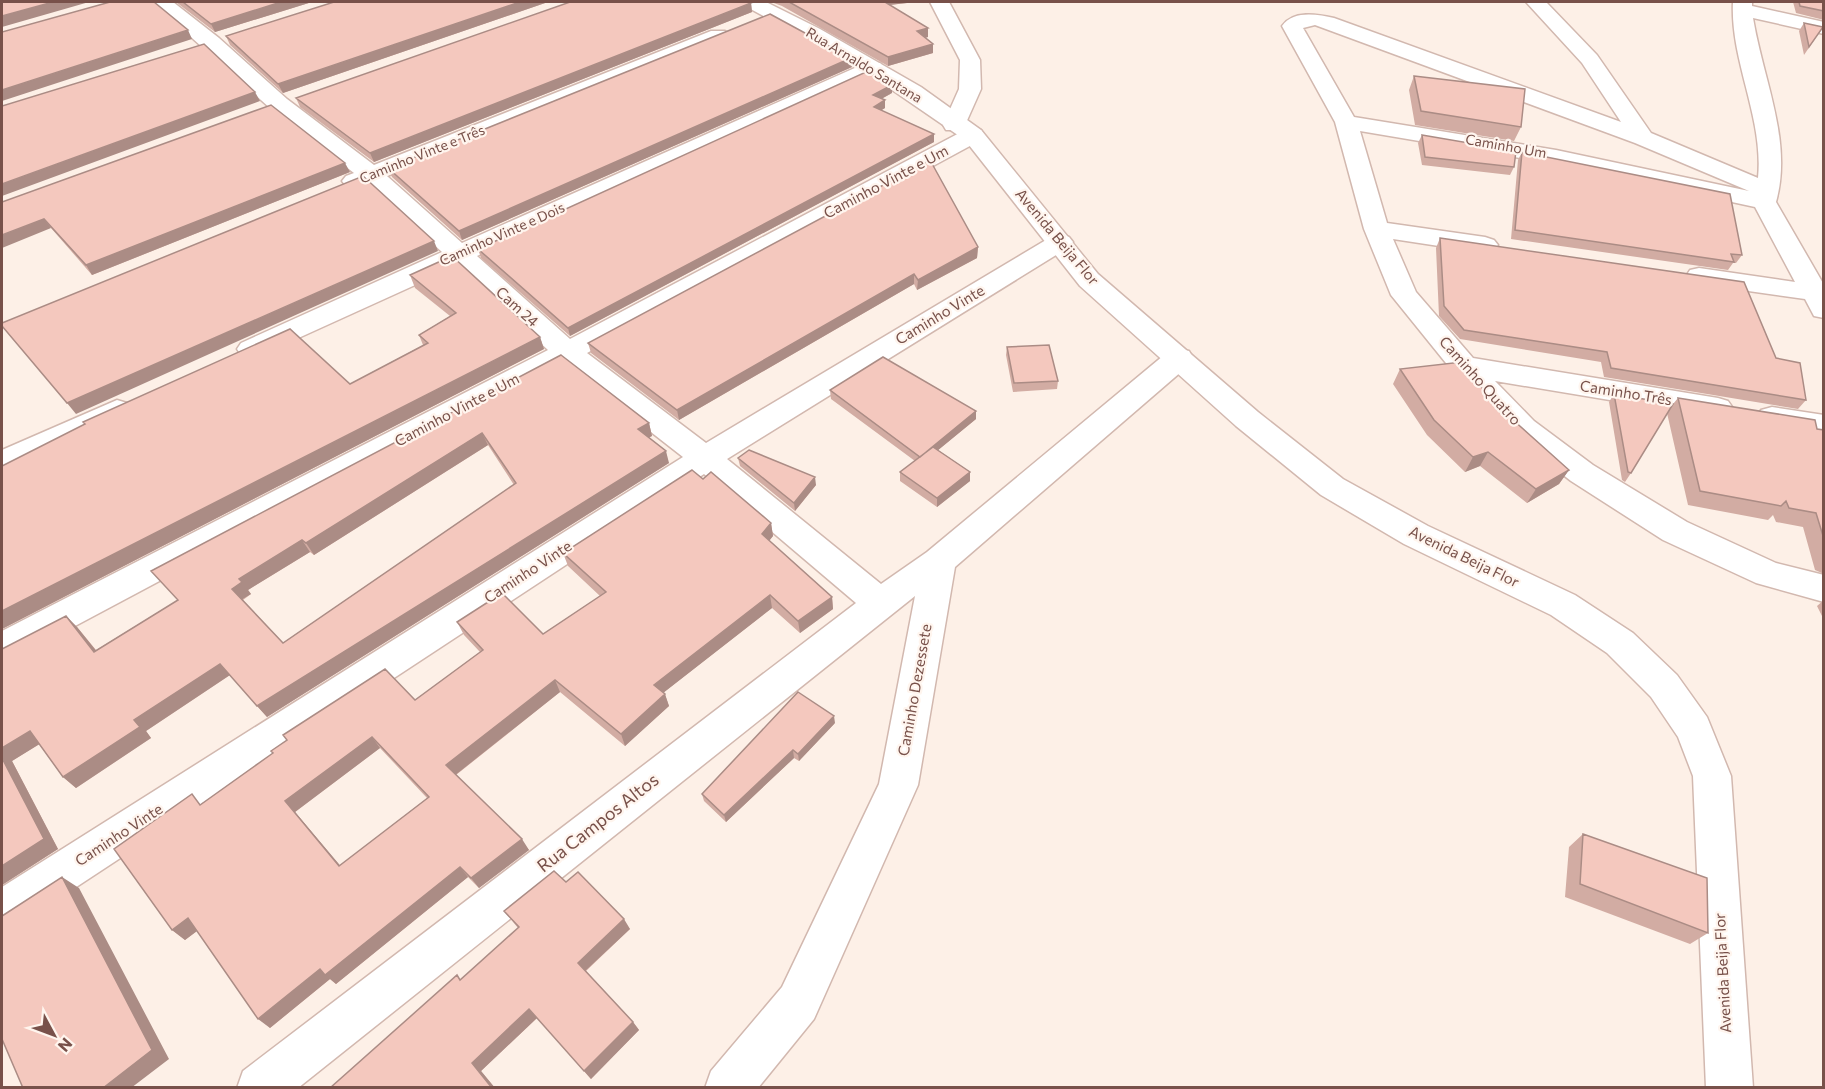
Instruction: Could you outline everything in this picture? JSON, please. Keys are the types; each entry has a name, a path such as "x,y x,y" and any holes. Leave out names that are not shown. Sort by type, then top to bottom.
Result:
{"street":[{"name":"Cam 24","path":"162,2 212,42 279,104 371,174 567,352 705,458 880,603"},
{"name":"Rua Arnaldo Santana","path":"752,2 776,12 873,67 916,94 964,130"},
{"path":"939,2 970,60 970,89 964,130"},
{"path":"1536,2 1590,58 1642,138 1766,196 1821,299"},
{"path":"1766,196 1774,169 1743,6 1824,28"},
{"name":"Caminho Vinte e Três","path":"339,187 776,12"},
{"name":"Caminho Quatro","path":"1642,138 1321,20 1299,21 1292,26 1346,122 1377,229 1404,295 1464,366 1523,428 1582,473 1675,531 1768,574 1824,589"},
{"name":"Caminho Vinte e Dois","path":"230,358 873,67"},
{"name":"Caminho Um","path":"1346,122 1483,141 1766,196"},
{"name":"Avenida Beija Flor","path":"964,130 1060,242 1089,280 1247,419 1332,487 1416,535 1563,605 1620,643 1664,686 1694,729 1712,776 1730,1088"},
{"name":"Caminho Vinte e Um","path":"2,648 567,352 964,130"},
{"path":"1377,229 1504,248"},
{"name":"Caminho Vinte","path":"2,911 705,458 1060,242"},
{"path":"1677,273 1821,299"},
{"path":"939,561 1179,358"},
{"name":"Caminho Três","path":"1464,366 1824,426"},
{"path":"2,462 143,398"},
{"name":"Rua Campos Altos","path":"260,1088 880,603 939,561"},
{"name":"Caminho Dezessete","path":"728,1088 798,1003 898,785 939,561"}],"building":[{"path":"2,2 53,2 2,16"},
{"path":"110,2 154,2 188,30 2,90 2,32"},
{"path":"183,2 281,2 211,24"},
{"path":"334,2 520,2 278,84 226,36"},
{"path":"570,2 751,3 370,153 296,98"},
{"path":"789,2 885,2 928,28 917,31 933,44 888,57"},
{"path":"1799,2 1824,2 1824,11 1800,6"},
{"path":"770,14 851,58 459,231 388,168"},
{"path":"1804,23 1823,27 1809,47"},
{"path":"204,44 255,92 2,184 2,106"},
{"path":"868,71 892,85 873,95 885,100 874,107 934,134 568,328 478,249"},
{"path":"1414,76 1525,89 1521,127 1421,111"},
{"path":"271,105 345,163 86,265 44,219 2,235 2,202"},
{"path":"1422,135 1516,151 1514,167 1425,157"},
{"path":"1522,152 1730,194 1742,255 1731,254 1734,262 1515,230"},
{"path":"930,160 978,247 918,280 914,274 677,410 588,343"},
{"path":"363,176 434,241 67,403 2,326 2,323"},
{"path":"1440,238 1744,282 1776,358 1800,363 1806,400 1611,368 1607,352 1464,330 1444,306"},
{"path":"452,256 540,337 2,611 2,466 85,424 83,422 290,329 350,384 428,343 419,335 456,313 410,275"},
{"path":"1049,345 1058,381 1014,383 1007,347"},
{"path":"561,355 649,423 638,429 666,451 257,706 220,664 134,720 140,727 63,777 30,731 2,748 2,649 66,616 94,652 178,600 151,571","holes":["482,433 516,483 283,643 232,589 242,582 239,579 302,540 306,543"]},
{"path":"883,357 976,411 920,457 830,390"},
{"path":"1462,362 1493,402 1569,470 1536,489 1488,452 1473,457 1434,420 1400,369"},
{"path":"1614,394 1673,404 1631,473 1628,472"},
{"path":"1678,398 1815,420 1817,429 1824,430 1824,539 1816,513 1789,508 1786,501 1781,506 1700,491"},
{"path":"933,447 970,472 937,498 900,472"},
{"path":"749,450 815,477 794,503 738,458"},
{"path":"692,470 703,479 711,472 771,523 762,534 832,597 798,621 770,595 654,685 665,694 621,734 555,680 446,765 522,839 471,878 460,867 325,975 320,969 258,1019 188,918 172,930 114,849 192,794 200,805 273,753 271,751 287,740 283,735 385,669 415,700 483,650 457,622 502,593 543,634 606,592 563,553","holes":["372,737 429,797 339,866 285,801"]},
{"path":"798,692 834,716 798,754 793,750 724,815 702,794"},
{"path":"2,758 44,839 2,866"},
{"path":"1583,834 1707,878 1708,933 1580,884"},
{"path":"554,871 566,882 578,872 624,919 578,963 633,1022 584,1071 529,1009 472,1063 492,1088 330,1088 457,975 460,980 519,927 504,911"},
{"path":"62,877 152,1050 103,1088 23,1088 2,1039 2,916"}]}
